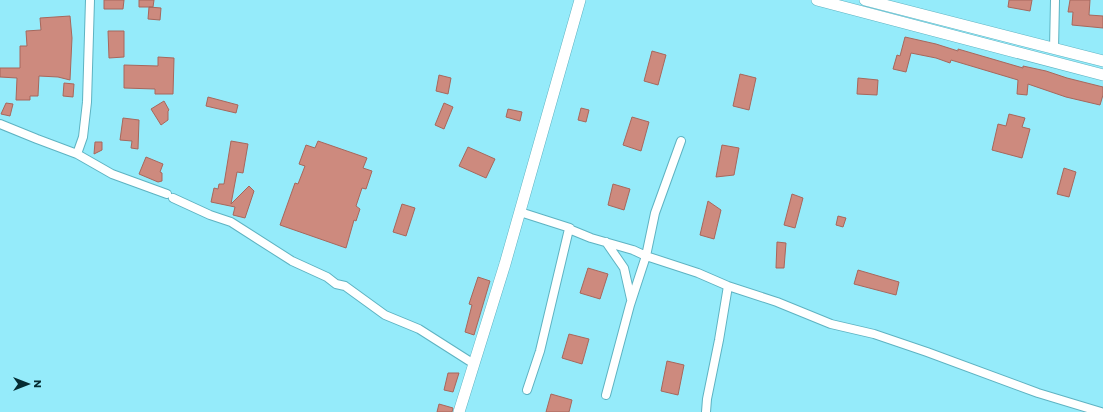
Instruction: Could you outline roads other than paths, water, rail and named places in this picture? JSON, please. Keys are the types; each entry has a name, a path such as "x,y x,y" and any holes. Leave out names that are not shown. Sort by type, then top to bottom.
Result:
{"main road":[{"path":"459,412 520,212 580,0"},
{"path":"865,0 896,4 1054,49 1103,61"},
{"path":"824,1 1103,75"}],"street":[{"path":"77,154 83,137 87,102 90,0"},
{"path":"1054,49 1055,0"},
{"path":"0,124 77,154 112,174 170,196 210,216 231,222 292,261 327,277 336,284 345,286 385,315 419,329 474,364"},
{"path":"606,395 632,300 646,256 655,213 681,141"},
{"path":"520,212 570,228 569,229 591,238 633,250 646,256 698,273 728,286 777,302 831,324 880,336 1038,393 1101,412"},
{"path":"527,390 540,351 569,229"},
{"path":"606,242 624,268 632,300"},
{"path":"706,412 707,399 720,340 728,286"}]}
